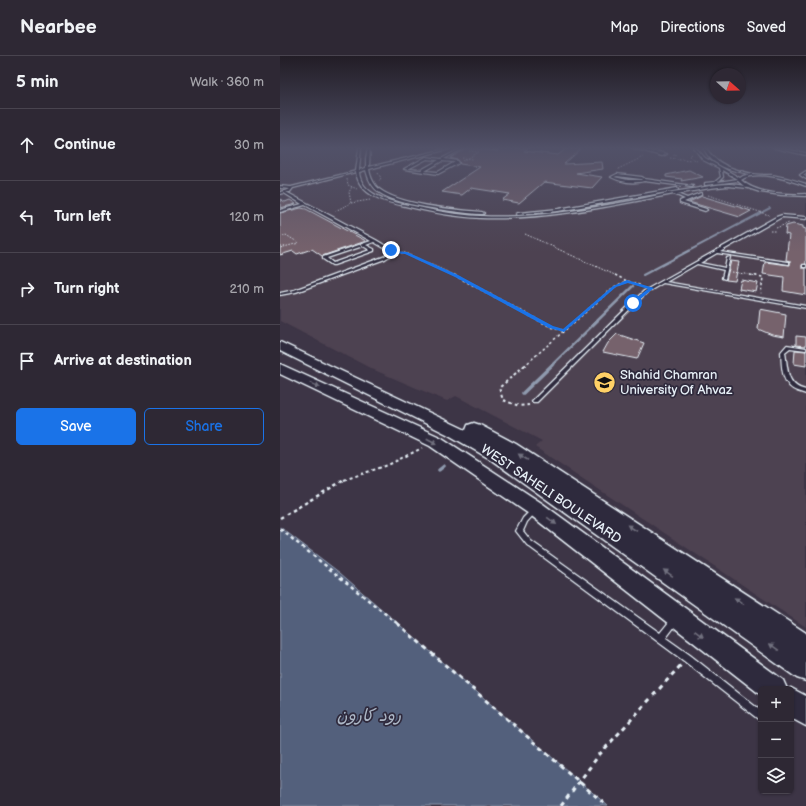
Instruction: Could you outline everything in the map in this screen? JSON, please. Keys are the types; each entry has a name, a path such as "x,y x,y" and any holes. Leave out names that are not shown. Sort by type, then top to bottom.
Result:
{"main road":[{"name":"WEST SAHELI BOULEVARD","path":"280,334 462,422 510,448 642,535 806,647"},
{"name":"WEST SAHELI BOULEVARD","path":"280,346 453,430 496,455 806,669"},
{"name":"WEST SAHELI BOULEVARD","path":"280,368 436,442 536,509 770,686"},
{"path":"794,704 806,713"}],"lane":[{"path":"280,187 290,188 309,183"},
{"path":"361,183 376,196 409,207 469,216 498,218 554,215 673,193 728,185 748,187 770,193 806,196"},
{"path":"373,183 375,187 383,192 413,203 486,214 537,213 710,183"},
{"path":"668,183 692,186"},
{"path":"744,183 748,187"},
{"path":"280,193 286,193 292,190 290,188"},
{"path":"280,294 295,291 384,258 394,252 286,193"},
{"path":"673,193 687,199"},
{"path":"647,194 653,197"},
{"path":"700,194 681,202 705,210"},
{"path":"633,196 639,199"},
{"path":"280,211 304,204"},
{"path":"535,402 633,303 651,288 777,218 787,216 806,218"},
{"path":"364,245 373,250 333,264 324,258 375,241"},
{"path":"716,252 788,263"},
{"path":"724,278 729,258"},
{"path":"696,263 726,270"},
{"path":"662,282 806,307"},
{"path":"806,349 789,346 783,352 788,382 796,390 806,392"},
{"path":"536,509 525,520 519,531 529,543 687,658 758,714"},
{"path":"660,639 677,617"}],"path":[{"path":"325,215 351,203 349,192 352,187"},
{"path":"700,194 713,196 763,213"},
{"path":"768,231 790,223"},
{"path":"525,234 586,260 627,281 651,288"},
{"path":"280,237 286,235 298,243 280,248"},
{"path":"394,252 405,253 456,276 551,327 564,331"},
{"path":"726,270 763,277"},
{"path":"760,299 764,274"},
{"path":"535,402 528,406 514,404 503,400 499,388 614,286 627,281"},
{"path":"280,518 350,477 388,465 436,442"},
{"path":"280,528 386,614 607,806"},
{"path":"561,806 599,755 687,658"}],"shaded area":[{"name":"Shahid Chamran University Of Ahvaz","path":"280,183 806,183 806,627 535,447 542,441 456,396 447,401 372,369 280,321"}],"water":[{"name":"رود کارون","path":"280,527 340,573 608,806 280,806"}],"building":[{"path":"456,183 543,183 519,203 502,200 510,194 471,188 462,195 442,192"},
{"path":"552,183 597,183 592,188"},
{"path":"702,196 751,211 740,217 689,202"},
{"path":"280,199 285,202 290,200 296,204 280,208"},
{"path":"301,208 306,209 366,241 322,256 312,249 297,254 293,251 280,255 280,213"},
{"path":"793,224 803,226 803,228 806,229 806,264 802,265 802,268 806,268 806,295 783,291 784,277 763,274 765,262 790,265 790,261 786,260 789,235 785,234 786,226"},
{"path":"731,261 739,262 735,281 726,280"},
{"path":"741,280 758,283 756,292 739,289"},
{"path":"760,309 786,314 784,337 772,335 758,329"},
{"path":"617,334 644,343 637,359 603,352 608,343"},
{"path":"796,336 806,337 806,346 796,345"},
{"path":"795,350 806,351 806,366 794,364"}],"waterway":[{"path":"643,275 770,208"},
{"path":"551,366 633,286"},
{"path":"523,393 552,365"},
{"path":"439,470 444,466"}],"place":[{"name":"Shahid Chamran University Of Ahvaz","path":"604,382"}],"route":[{"path":"391,250 394,252 405,253 456,276 551,327 564,331 614,286 627,281 651,288 633,303"}]}
